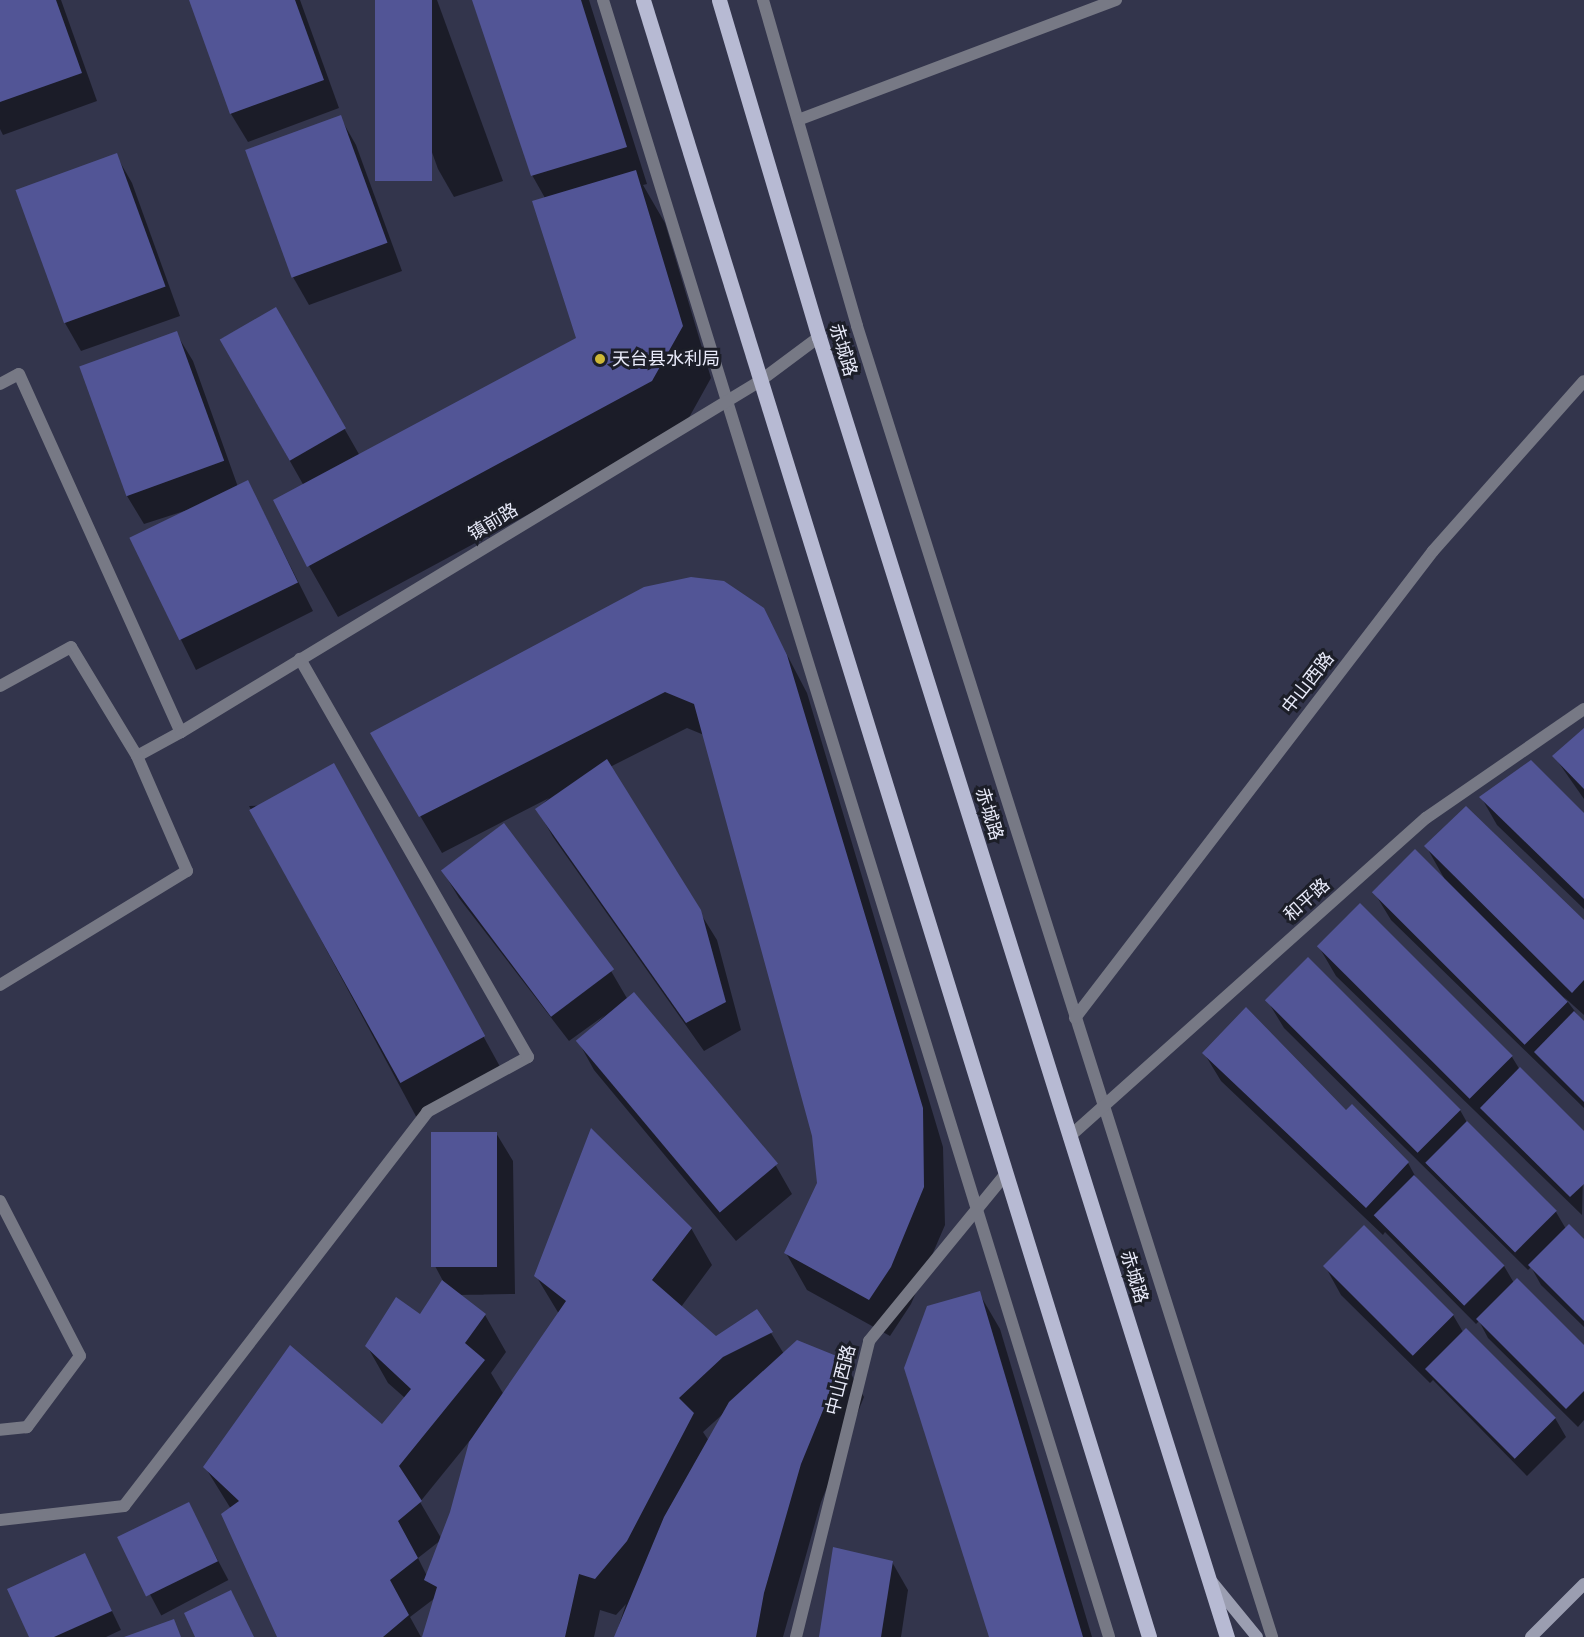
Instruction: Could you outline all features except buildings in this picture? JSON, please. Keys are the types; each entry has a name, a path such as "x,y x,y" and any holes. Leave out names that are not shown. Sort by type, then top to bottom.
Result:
{"main road":[{"path":"643,0 1149,1637"},
{"name":"赤城路","path":"719,0 819,337 1227,1637"},
{"path":"1207,1576 1257,1637"},
{"path":"1531,1637 1584,1584"}],"street":[{"path":"603,0 725,402 1109,1637"},
{"path":"763,0 861,337 1272,1637"},
{"path":"798,120 1116,0"},
{"name":"镇前路","path":"137,756 181,732 760,381 819,337"},
{"path":"0,384 19,374 181,732"},
{"name":"中山西路","path":"1075,1018 1433,551 1584,381"},
{"path":"0,686 70,647 137,756 187,871 0,985"},
{"path":"0,1520 124,1506 427,1112 528,1057 300,659"},
{"name":"和平路","path":"1070,1137 1426,818 1584,709"},
{"name":"中山西路","path":"796,1637 869,1341 1005,1175"},
{"path":"0,1201 80,1356 27,1427 0,1430"}],"place":[{"name":"天台县水利局","path":"600,359"}]}
